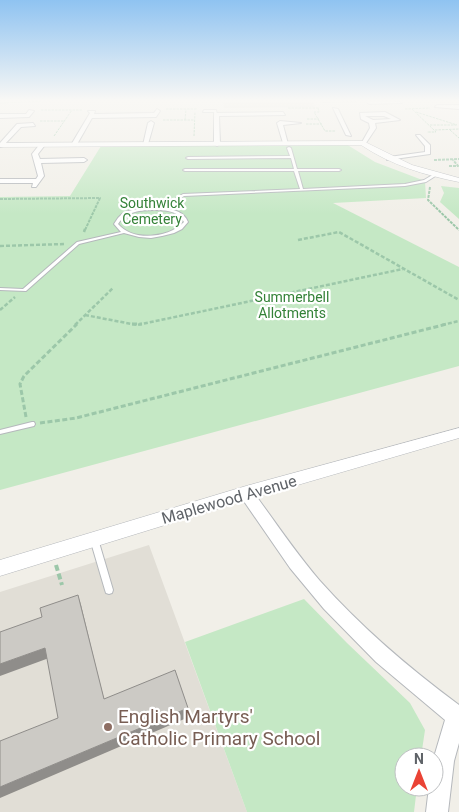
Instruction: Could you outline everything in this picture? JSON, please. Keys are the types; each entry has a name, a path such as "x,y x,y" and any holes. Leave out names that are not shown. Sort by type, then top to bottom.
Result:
{"street":[{"path":"74,145 77,138"},
{"path":"145,144 147,138"},
{"path":"217,138 217,144"},
{"path":"285,138 288,146"},
{"path":"363,143 366,138"},
{"path":"389,159 428,153 428,146 420,138"},
{"path":"0,145 217,144 288,146 363,143 389,159 435,175 459,180"},
{"path":"0,181 36,184 41,176 35,154 46,145"},
{"path":"38,161 84,160"},
{"name":"Maplewood Avenue","path":"0,568 246,493 459,433"},
{"path":"246,493 312,583 352,627 400,672 458,717 442,760 437,812"}],"lane":[{"path":"288,146 302,190"},
{"path":"188,158 291,157"},
{"path":"185,170 339,170"},
{"path":"161,209 183,196 405,185 426,181 435,175"},
{"path":"161,209 171,210 184,217 186,222 184,226 168,234 156,236 132,235 124,232 116,224 123,216 140,210 161,209"},
{"path":"0,289 24,290 78,243 124,232"},
{"path":"0,432 30,424"},
{"path":"94,539 109,590"}],"path":[{"path":"46,145 51,138"},
{"path":"193,138 193,144"},
{"path":"426,181 431,190 428,200 459,230"},
{"path":"0,200 100,198 78,243 0,246"},
{"path":"298,240 339,232 403,270 459,300"},
{"path":"86,315 138,325 403,270"},
{"path":"113,288 24,376 20,384 30,424 76,418 459,321"},
{"path":"52,552 62,585"}],"shaded area":[{"name":"English Martyrs' Catholic Primary School","path":"149,545 247,812 0,812 0,592"}],"green space":[{"name":"Summerbell Allotments","path":"346,144 375,162 425,181 426,198 333,203 459,267 459,366 0,490 0,197 70,196 101,146"},
{"path":"441,186 459,188 459,219 440,202 444,193"},
{"path":"304,599 410,703 425,730 422,747 394,747 394,797 416,797 414,812 247,812 185,642"}],"building":[{"path":"78,595 104,699 175,670 188,708 0,787 0,741 58,718 45,648 0,664 0,632 42,617 40,608"}],"place":[{"name":"English Martyrs' Catholic Primary School","path":"108,727"}],"park label":[{"name":"Southwick Cemetery","path":"152,212"}]}
